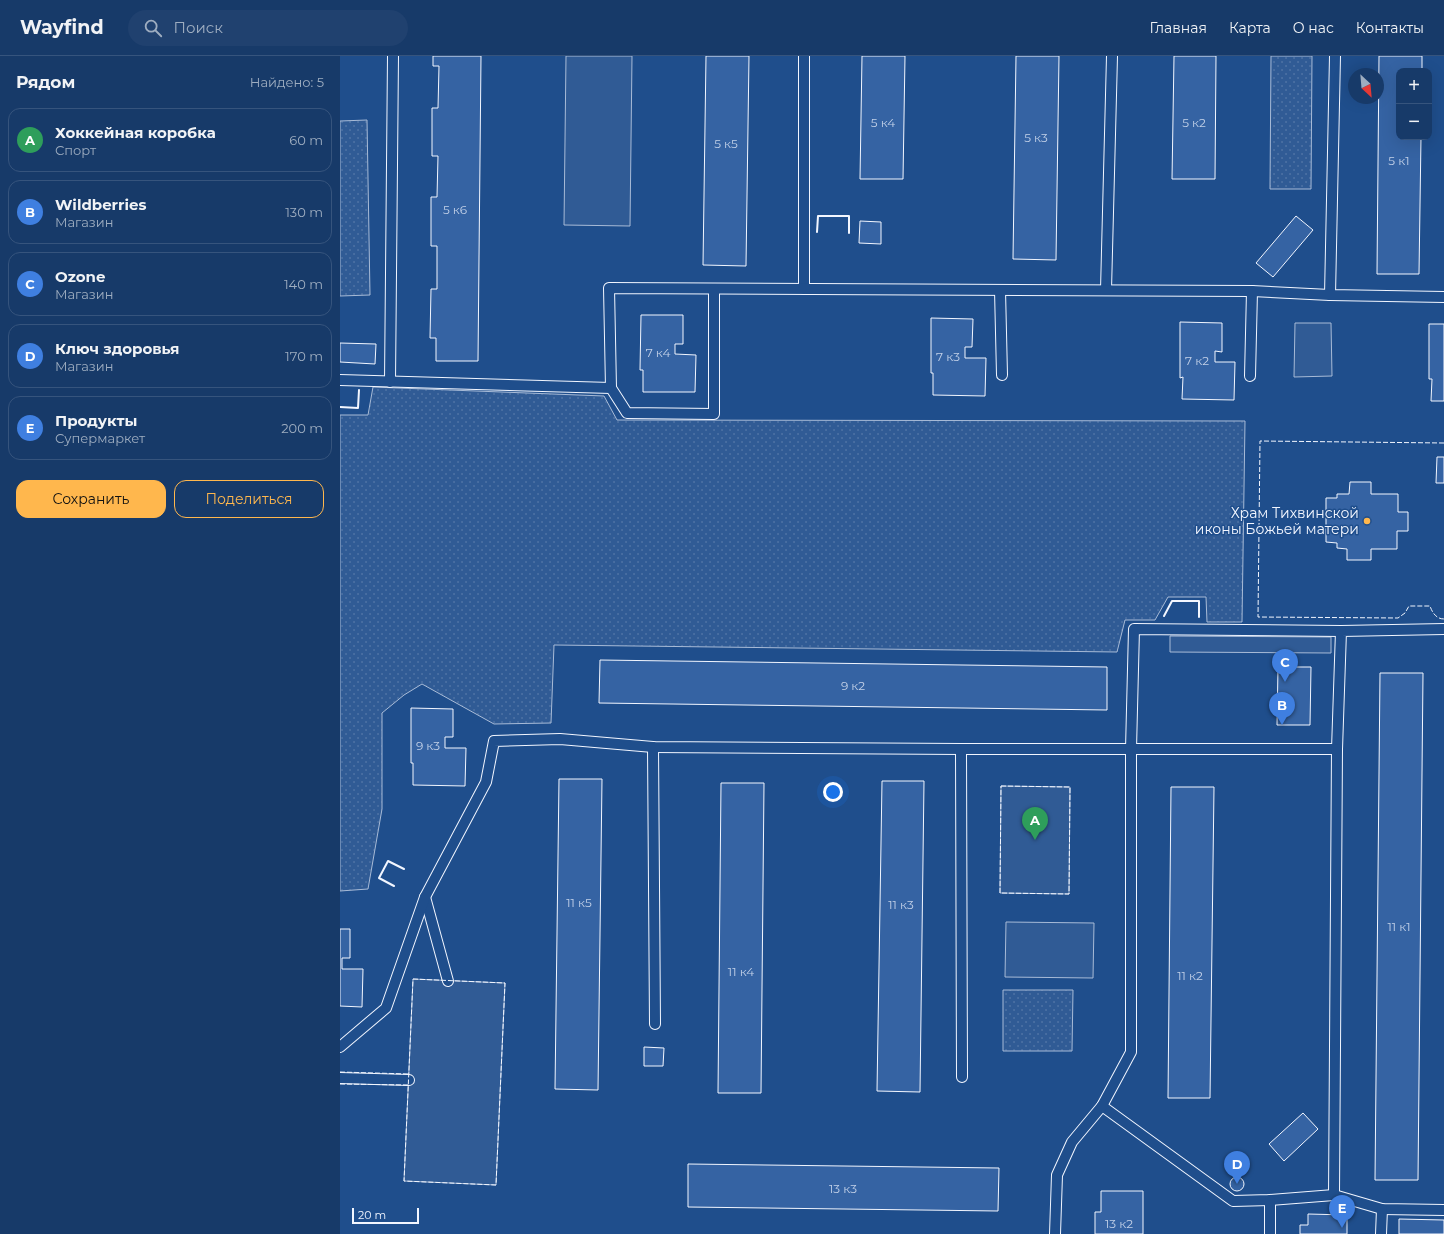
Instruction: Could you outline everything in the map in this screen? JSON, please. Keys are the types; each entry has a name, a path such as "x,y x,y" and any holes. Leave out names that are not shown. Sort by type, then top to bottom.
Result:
{"lane":[{"path":"390,382 393,56"},
{"path":"804,56 804,289"},
{"path":"1106,290 1112,56"},
{"path":"1330,295 1335,56"},
{"path":"714,289 714,414 627,413 611,388 609,288 1252,291 1330,295 1444,297"},
{"path":"1000,290 1002,375"},
{"path":"1250,376 1252,291"},
{"path":"340,380 611,388"},
{"path":"1055,1234 1057,1175 1072,1142 1102,1106 1131,1052 1134,629 1341,631 1444,629"},
{"path":"1334,1195 1337,749 1341,631"},
{"path":"340,1047 386,1008 425,898 486,782 494,741 560,739 653,747 1337,749"},
{"path":"653,747 655,1024"},
{"path":"961,749 962,1077"},
{"path":"425,898 448,981"},
{"path":"340,1078 409,1080"},
{"path":"1102,1106 1233,1201 1334,1195 1382,1209 1444,1210"},
{"path":"1270,1200 1270,1234"},
{"path":"1381,1234 1382,1209"}],"shaded area":[{"path":"566,56 632,56 630,226 564,225"},
{"path":"1271,56 1312,56 1311,189 1270,189"},
{"path":"367,120 370,295 340,296 340,121"},
{"path":"1295,323 1331,323 1332,376 1294,377"},
{"path":"373,387 604,396 617,420 1245,421 1242,622 1207,622 1206,597 1168,597 1155,620 1125,620 1117,652 554,645 551,723 494,724 422,684 404,695 382,713 382,809 368,889 340,891 340,415 368,415"},
{"path":"1170,636 1331,637 1331,653 1170,652"},
{"path":"1001,786 1070,787 1069,894 1000,893"},
{"path":"1006,922 1094,923 1093,978 1005,977"},
{"path":"413,979 505,983 496,1185 404,1181"},
{"path":"1003,990 1073,990 1072,1051 1003,1051"}],"building":[{"path":"433,56 481,56 478,361 436,361 436,338 430,338 431,289 437,289 437,246 431,246 431,197 437,197 438,156 432,156 432,108 438,108 439,66 433,66"},
{"path":"706,56 749,56 746,266 703,265"},
{"path":"862,56 905,56 903,179 860,179"},
{"path":"1016,56 1059,56 1056,260 1013,259"},
{"path":"1174,56 1216,56 1215,179 1172,179"},
{"path":"1379,56 1422,56 1422,68 1396,68 1396,140 1421,140 1419,274 1377,274 1379,104 1384,104 1384,68 1379,68"},
{"path":"1296,216 1313,230 1273,277 1256,263"},
{"path":"860,221 881,222 881,244 859,243"},
{"path":"641,315 683,315 683,344 675,344 675,354 696,355 695,392 643,392 643,370 640,370"},
{"path":"931,318 973,319 972,347 965,347 965,358 986,358 985,396 933,395 933,373 931,373"},
{"path":"1180,322 1222,323 1222,352 1215,351 1215,362 1235,362 1234,400 1182,399 1183,377 1180,378"},
{"path":"1429,324 1444,324 1444,401 1431,401 1432,379 1429,379"},
{"path":"340,343 376,344 375,364 340,362"},
{"path":"1437,457 1444,457 1444,483 1436,483"},
{"name":"Храм Тихвинской иконы Божьей матери","path":"1350,482 1371,482 1371,494 1398,494 1398,512 1408,512 1408,531 1397,531 1397,549 1371,549 1371,560 1347,560 1347,549 1337,548 1337,543 1326,542 1326,498 1337,498 1337,494 1349,494"},
{"path":"600,660 1107,667 1107,710 599,703"},
{"path":"1278,667 1311,667 1310,725 1277,725"},
{"path":"1380,673 1423,673 1418,1180 1375,1180"},
{"path":"411,708 453,709 453,737 445,737 445,748 466,748 465,786 413,785 413,763 411,763"},
{"path":"559,779 602,779 598,1090 555,1089"},
{"path":"882,781 924,781 920,1092 877,1091"},
{"path":"721,783 764,783 761,1093 718,1093"},
{"path":"1171,787 1214,787 1210,1098 1168,1098"},
{"path":"340,929 350,929 350,958 342,958 342,969 363,969 362,1007 340,1006"},
{"path":"644,1047 664,1048 663,1066 644,1066"},
{"path":"1303,1113 1318,1129 1284,1161 1269,1144"},
{"path":"688,1164 999,1168 998,1211 688,1207"},
{"path":"1237,1177 1242,1179 1244,1184 1242,1189 1237,1191 1232,1189 1230,1184 1232,1179"},
{"path":"1101,1191 1143,1191 1143,1234 1095,1234 1095,1212 1101,1212"},
{"path":"1308,1214 1347,1215 1347,1234 1300,1234 1300,1225 1308,1225"},
{"path":"1399,1219 1444,1220 1444,1234 1399,1234"}],"fence":[{"path":"1444,443 1260,441 1258,617 1398,618 1405,613 1409,606 1430,606 1433,613 1441,619 1444,619"},
{"path":"1001,786 1070,787 1069,894 1000,893 1001,786"},
{"path":"413,979 505,983 496,1185 404,1181 413,979"},
{"path":"340,1072 409,1074"},
{"path":"340,1084 408,1085"}],"wall":[{"path":"817,232 818,216 849,216 849,233"},
{"path":"340,407 358,408 359,390"},
{"path":"1164,616 1172,601 1199,601 1199,617"},
{"path":"394,886 379,878 388,861 404,869"}],"place":[{"name":"Храм Тихвинской иконы Божьей матери","path":"1367,521"},
{"name":"Ozone","path":"1285,682"},
{"name":"Wildberries","path":"1282,725"},
{"name":"Хоккейная коробка","path":"1035,840"},
{"name":"Ключ здоровья","path":"1237,1184"},
{"name":"Продукты","path":"1342,1228"}]}
